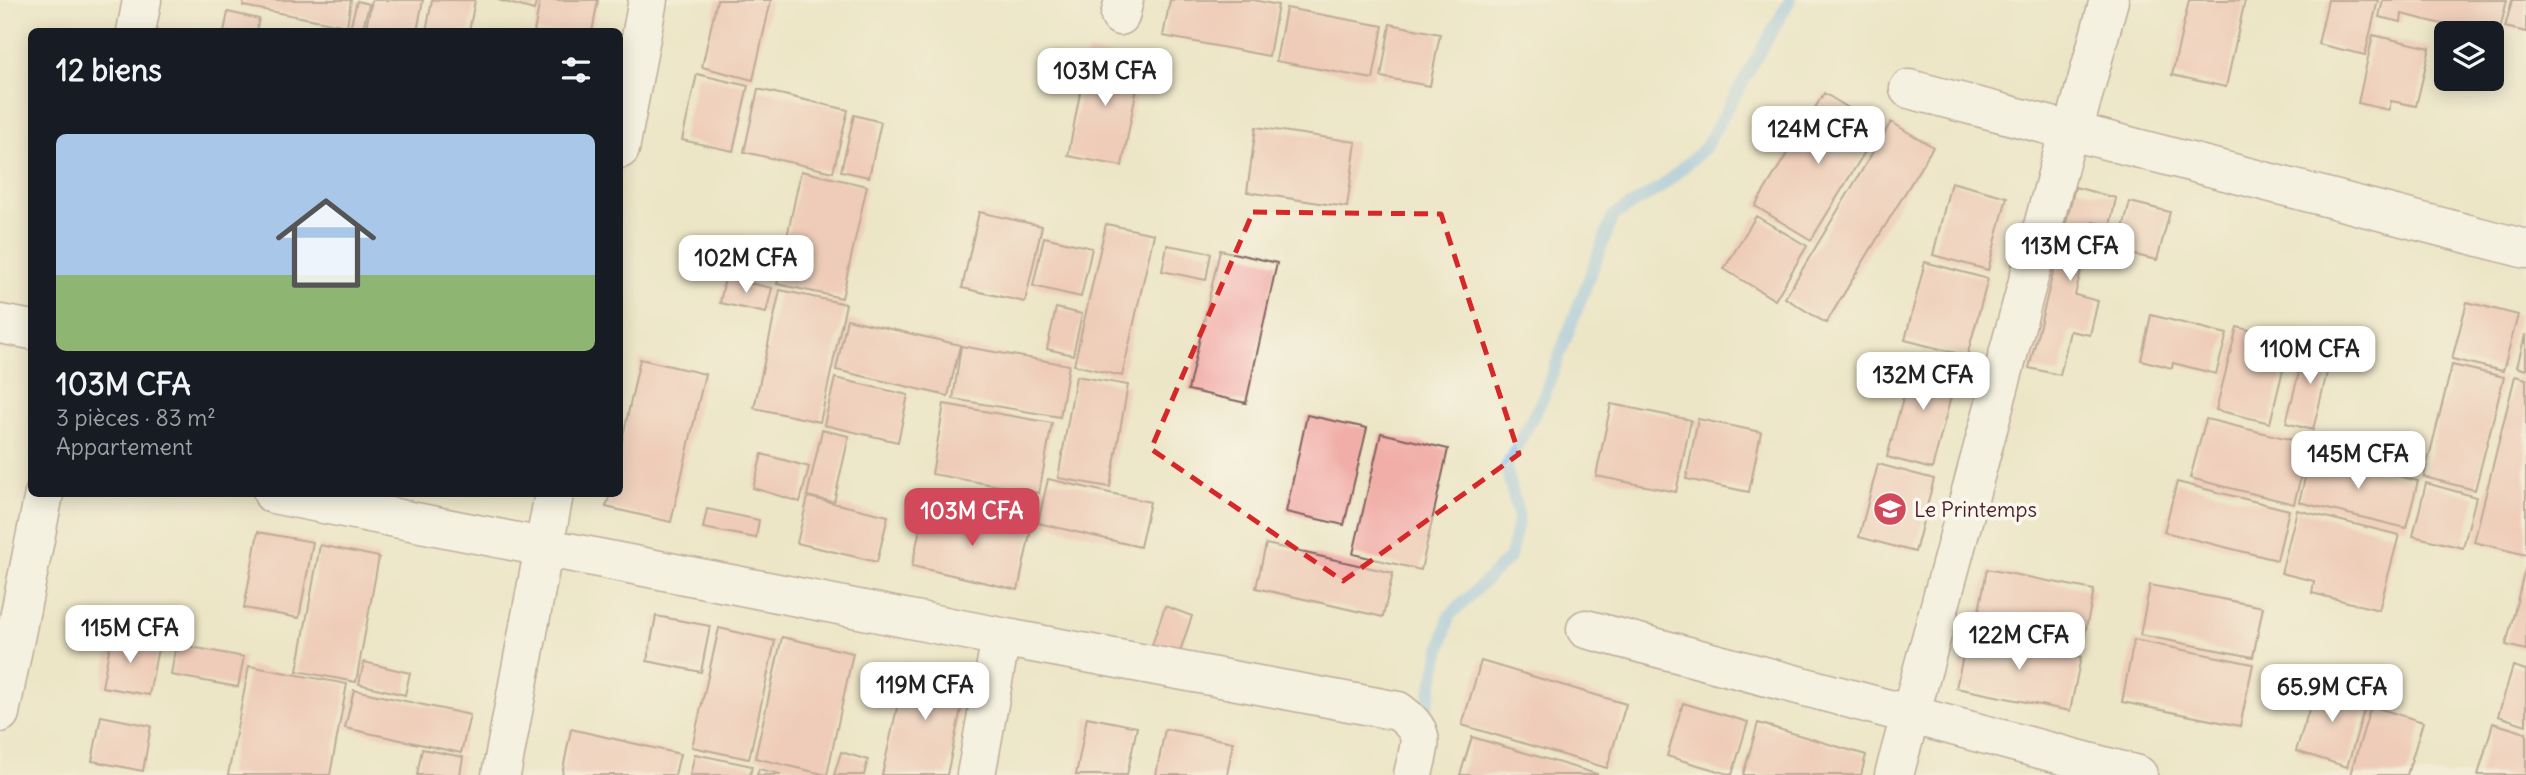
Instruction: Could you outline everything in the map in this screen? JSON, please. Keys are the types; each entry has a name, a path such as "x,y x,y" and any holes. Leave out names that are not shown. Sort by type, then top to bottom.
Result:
{"street":[{"path":"137,28 142,0"},
{"path":"623,133 648,0"},
{"path":"1894,775 2109,0"},
{"path":"1909,89 2526,249"},
{"path":"0,324 28,329"},
{"path":"0,713 43,497"},
{"path":"288,497 1001,638 1398,710 1415,724 1420,741 1413,775"},
{"path":"501,775 553,497"},
{"path":"1586,629 2138,775"},
{"path":"976,775 1001,638"}],"highlighted area":[{"path":"1253,212 1441,214 1519,454 1343,581 1151,449"}],"building":[{"path":"244,0 351,0 347,26 243,6"},
{"path":"372,0 423,0 418,28 366,28"},
{"path":"432,0 475,0 470,28 427,28"},
{"path":"498,0 537,0 534,10"},
{"path":"540,0 598,0 593,28 535,28"},
{"path":"717,0 771,0 753,80 702,67"},
{"path":"1170,0 1254,0 1278,5 1269,56 1163,36"},
{"path":"2189,0 2245,0 2226,87 2172,75"},
{"path":"2328,0 2378,0 2365,55 2318,44"},
{"path":"2383,0 2507,0 2502,21 2434,22 2402,14 2401,22 2379,17"},
{"path":"2512,0 2526,0 2526,32 2505,27"},
{"path":"357,1 369,4 363,28 350,28"},
{"path":"1286,8 1383,26 1373,79 1276,61"},
{"path":"228,12 259,19 257,28 225,28"},
{"path":"1390,24 1440,34 1430,86 1381,77"},
{"path":"2373,35 2430,48 2416,106 2391,101 2389,110 2358,103"},
{"path":"1088,51 1142,61 1122,166 1068,156"},
{"path":"697,74 748,86 733,151 682,140"},
{"path":"758,89 848,110 833,172 744,152"},
{"path":"1824,93 1880,127 1811,240 1755,206"},
{"path":"854,115 881,122 869,177 841,171"},
{"path":"1891,122 1933,147 1826,323 1785,298"},
{"path":"1256,127 1356,142 1347,207 1247,192"},
{"path":"801,171 867,186 842,298 777,284"},
{"path":"1951,182 2007,197 1988,270 1933,255"},
{"path":"2075,187 2116,198 2110,226 2093,222 2075,295 2098,301 2090,335 2070,331 2060,375 2029,368"},
{"path":"2130,202 2170,212 2157,260 2117,251"},
{"path":"979,212 1042,226 1025,302 962,288"},
{"path":"1756,216 1807,246 1775,300 1724,269"},
{"path":"1106,224 1154,234 1122,376 1074,365"},
{"path":"1044,237 1092,248 1081,297 1033,286"},
{"path":"1167,245 1211,253 1206,280 1162,271"},
{"path":"1220,250 1277,263 1246,403 1188,390"},
{"path":"1925,262 1988,279 1967,356 1905,340"},
{"path":"725,278 772,288 766,313 720,303"},
{"path":"780,290 846,304 820,422 754,408"},
{"path":"2467,302 2518,315 2503,371 2452,359"},
{"path":"1056,308 1082,314 1073,355 1047,349"},
{"path":"2151,315 2227,334 2216,374 2173,363 2172,368 2141,360"},
{"path":"847,319 960,345 948,396 836,370"},
{"path":"2237,327 2290,341 2270,423 2216,410"},
{"path":"2526,335 2526,370 2517,367"},
{"path":"2307,341 2333,348 2313,430 2286,423"},
{"path":"961,346 1069,365 1060,417 953,399"},
{"path":"1915,354 1959,366 1932,469 1887,457"},
{"path":"640,359 705,374 671,522 606,507 609,497 623,497 623,436"},
{"path":"2452,365 2504,377 2475,490 2424,477"},
{"path":"1076,376 1128,385 1110,487 1058,478"},
{"path":"2515,376 2526,379 2526,555 2474,542"},
{"path":"835,378 908,395 898,442 824,425"},
{"path":"944,404 1052,423 1039,493 932,474"},
{"path":"1611,404 1691,420 1676,492 1596,476"},
{"path":"1307,415 1367,428 1344,525 1286,512"},
{"path":"1698,419 1761,432 1749,492 1686,479"},
{"path":"2206,419 2309,444 2294,504 2190,478"},
{"path":"822,430 849,436 834,502 807,496"},
{"path":"1381,433 1448,449 1421,570 1353,554"},
{"path":"762,454 809,467 800,502 753,488"},
{"path":"2311,454 2418,481 2406,528 2299,502"},
{"path":"1878,464 1934,479 1915,552 1859,537"},
{"path":"1048,479 1150,502 1140,547 1038,523"},
{"path":"2177,482 2289,510 2277,560 2164,532"},
{"path":"2426,483 2476,497 2463,548 2413,536"},
{"path":"808,497 888,516 877,562 797,543"},
{"path":"925,505 1031,529 1018,590 912,566"},
{"path":"707,509 759,520 756,538 703,528"},
{"path":"2297,510 2399,535 2379,610 2312,593 2314,581 2281,573"},
{"path":"258,532 313,542 299,618 244,608"},
{"path":"1266,544 1393,573 1383,617 1256,588"},
{"path":"320,545 379,557 356,682 297,671"},
{"path":"1987,569 2094,590 2082,648 1976,627"},
{"path":"2526,569 2526,650 2506,645"},
{"path":"2150,585 2263,607 2253,657 2140,635"},
{"path":"1165,606 1192,616 1178,657 1151,648"},
{"path":"656,616 710,626 701,672 647,661"},
{"path":"719,628 775,641 749,759 692,747"},
{"path":"1968,633 2081,657 2070,711 1956,688"},
{"path":"112,634 159,643 149,695 102,687"},
{"path":"782,637 853,653 827,775 755,758"},
{"path":"2134,640 2253,664 2240,726 2122,702"},
{"path":"176,644 244,657 238,687 171,675"},
{"path":"1481,661 1626,704 1607,768 1462,725"},
{"path":"364,662 410,673 405,695 359,684"},
{"path":"907,663 968,676 947,775 882,775"},
{"path":"249,666 347,684 330,775 228,775"},
{"path":"2513,666 2526,670 2526,725 2498,716"},
{"path":"2318,681 2368,697 2347,767 2296,751"},
{"path":"354,690 470,715 461,753 345,728"},
{"path":"1683,703 1748,722 1732,775 1667,756"},
{"path":"2371,706 2423,722 2407,775 2350,775"},
{"path":"101,716 151,726 143,771 92,761"},
{"path":"1087,717 1137,727 1127,775 1076,775"},
{"path":"1758,723 1866,755 1861,775 1743,775"},
{"path":"2493,723 2526,733 2526,775 2478,775"},
{"path":"571,729 680,754 675,775 562,775"},
{"path":"1165,729 1233,742 1227,775 1156,775"},
{"path":"1472,737 1597,774 1597,775 1460,775"},
{"path":"422,749 463,757 460,775 417,775"},
{"path":"841,752 868,760 864,775 834,775"},
{"path":"695,754 752,766 750,775 690,775"},
{"path":"759,769 780,774 780,775 757,775"}],"waterway":[{"path":"1426,727 1425,714 1449,616 1510,557 1519,518 1506,467 1543,398 1613,216 1661,187 1704,149 1790,0"}],"place":[{"name":"Le Printemps","path":"1890,509"}]}
